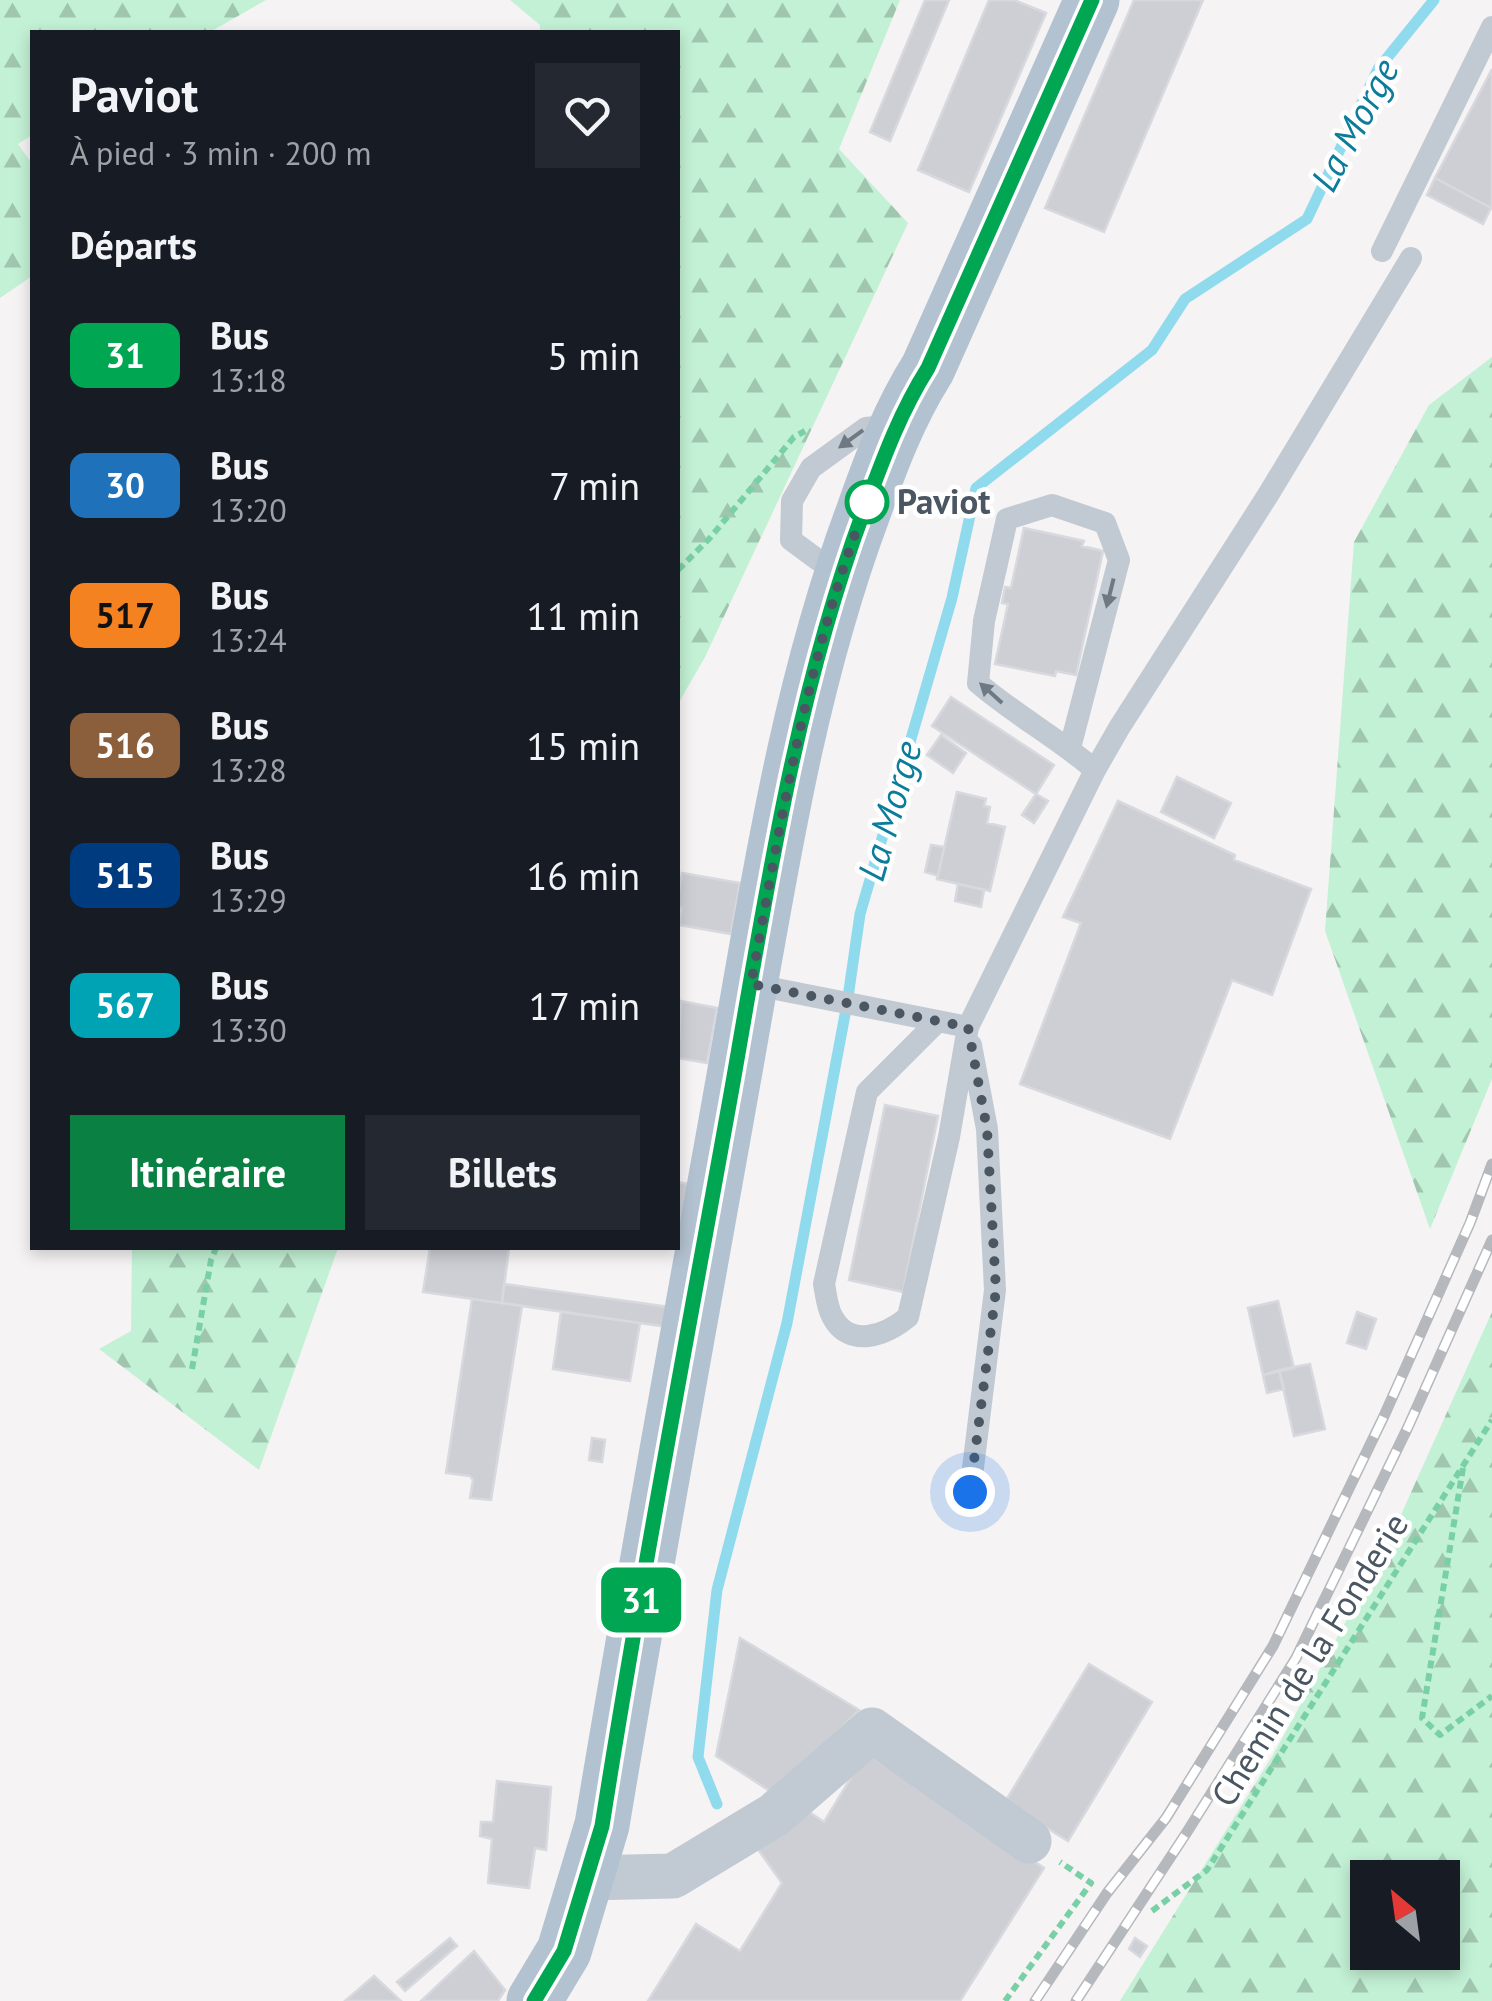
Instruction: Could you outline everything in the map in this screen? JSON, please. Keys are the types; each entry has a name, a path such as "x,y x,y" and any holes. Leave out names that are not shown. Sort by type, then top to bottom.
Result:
{"main road":[{"path":"534,2001 564,1951 602,1826 751,984 796,749 823,634 842,570 896,425 928,368 1092,0"}],"street":[{"path":"588,1878 673,1876 774,1815 872,1730 1029,1841"}],"lane":[{"path":"1382,251 1492,27"},
{"path":"938,1021 867,1092 828,1264 824,1284 831,1315 843,1331 867,1338 891,1331 908,1317 949,1137 968,1027 1096,770 1118,728 1268,495 1411,258"},
{"path":"1070,748 1118,560 1104,523 1052,504 1007,518 984,621 978,683 1012,712 1070,748 1096,770"},
{"path":"751,984 968,1027"},
{"path":"968,1027 987,1129 996,1290 970,1492"}],"path":[{"path":"192,1369 215,1250"},
{"name":"Chemin de la Fonderie","path":"1152,1911 1207,1870 1492,1420"},
{"path":"1464,1465 1422,1718 1440,1735 1492,1696"},
{"path":"1006,2001 1092,1883"}],"green space":[{"path":"0,0 266,0 214,30 30,30 30,136 18,144 30,161 30,277 0,298"},
{"path":"510,0 900,0 839,149 908,223 705,657 680,701 680,30 540,30 540,25"},
{"path":"1492,357 1492,1079 1430,1229 1325,931 1354,542 1429,405"},
{"path":"132,1250 337,1250 259,1470 99,1349 131,1331"},
{"path":"1492,1312 1492,2001 1120,2001 1273,1755 1387,1546"}],"building":[{"path":"925,0 949,0 890,141 870,132"},
{"path":"989,0 1014,0 1046,13 969,192 918,170"},
{"path":"1134,0 1203,0 1104,232 1045,208"},
{"path":"1492,69 1492,207 1491,208 1435,178"},
{"path":"1435,178 1491,208 1483,224 1427,195"},
{"path":"1024,528 1084,541 1082,546 1103,551 1076,675 1056,671 1055,676 995,664 1008,604 1002,603 1005,587 1011,588"},
{"path":"951,697 1054,765 1036,794 932,726"},
{"path":"941,735 966,753 953,773 927,755"},
{"path":"1177,777 1231,803 1214,838 1161,812"},
{"path":"957,792 986,799 984,806 990,807 987,823 1005,827 990,891 937,879"},
{"path":"1036,794 1048,801 1034,823 1022,815"},
{"path":"1118,801 1235,855 1234,860 1311,889 1272,995 1232,980 1170,1139 1020,1084 1081,923 1063,917"},
{"path":"931,845 944,847 938,876 925,872"},
{"path":"682,873 740,883 731,934 680,925"},
{"path":"958,884 984,890 981,907 955,901"},
{"path":"681,1001 717,1008 707,1063 680,1058"},
{"path":"885,1105 938,1116 903,1292 849,1280"},
{"path":"680,1182 688,1184 680,1228"},
{"path":"430,1250 509,1250 502,1303 423,1292"},
{"path":"504,1284 670,1307 668,1327 502,1303"},
{"path":"472,1299 522,1306 491,1500 470,1498 470,1476 446,1473"},
{"path":"1278,1301 1294,1368 1263,1375 1248,1308"},
{"path":"561,1312 640,1323 630,1381 553,1369"},
{"path":"1357,1312 1376,1319 1366,1349 1347,1343"},
{"path":"1310,1364 1325,1429 1294,1436 1279,1370"},
{"path":"1279,1370 1284,1389 1267,1393 1263,1375"},
{"path":"592,1438 605,1440 602,1462 589,1460"},
{"path":"740,1638 859,1710 776,1795 716,1756"},
{"path":"1089,1664 1152,1702 1068,1841 1005,1802"},
{"path":"866,1753 1044,1868 960,2001 648,2001 696,1924 740,1951 782,1883 757,1848 805,1809 824,1822"},
{"path":"497,1781 551,1787 546,1850 535,1848 529,1888 488,1883 492,1839 480,1836 481,1822 493,1822"},
{"path":"450,1938 457,1946 405,1991 397,1982"},
{"path":"1135,1938 1147,1946 1140,1957 1129,1949"},
{"path":"474,1951 505,1990 498,2001 421,2001"},
{"path":"374,1976 401,2001 345,2001"}],"waterway":[{"name":"La Morge","path":"717,1804 698,1757 717,1590 787,1323 847,1004 860,914 952,598 976,488 1152,350 1185,299 1307,219 1378,69 1434,0"}],"railway":[{"path":"1035,2001 1107,1893 1166,1818 1273,1646 1384,1416 1470,1223 1492,1164"},
{"path":"1076,2001 1296,1658 1408,1427 1492,1240"}],"bus line":[{"name":"31","path":"534,2001 564,1951 602,1826 751,984 796,749 823,634 842,570 904,406 928,368 1092,0"}],"place":[{"name":"Paviot","path":"867,502"}],"route":[{"path":"867,502 823,634 796,749 751,984 968,1027 987,1129 996,1290 970,1492"}]}
